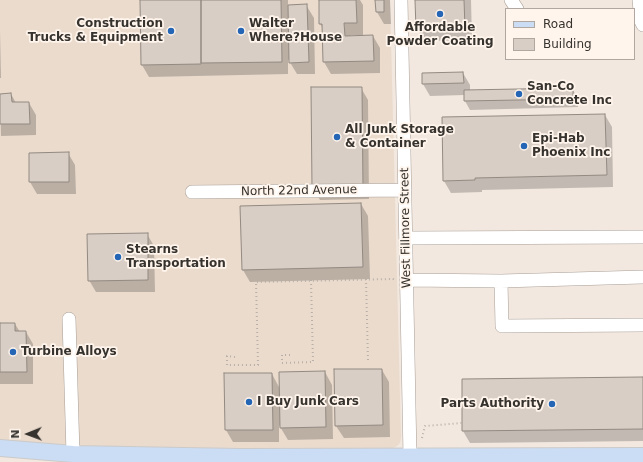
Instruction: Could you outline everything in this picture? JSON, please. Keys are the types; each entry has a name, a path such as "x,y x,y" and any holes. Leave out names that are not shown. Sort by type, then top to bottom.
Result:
{"main road":[{"path":"0,448 73,454 240,456 643,456"}],"street":[{"name":"West Fillmore Street","path":"401,0 406,238 401,281 410,456"},
{"path":"511,0 517,8"},
{"path":"639,0 641,21 643,25"},
{"name":"North 22nd Avenue","path":"192,192 405,190"},
{"path":"406,238 643,237"},
{"path":"401,281 500,281 643,277"},
{"path":"500,281 502,326 643,325"},
{"path":"69,319 73,454"}],"path":[{"path":"236,357 226,356 227,365 258,365 256,282 392,278 401,281"},
{"path":"366,279 368,361"},
{"path":"290,355 282,355 282,363 313,362 311,280"},
{"path":"422,438 425,426 462,423"}],"shaded area":[{"path":"0,0 390,0 401,437 400,443 397,446 391,449 108,448 0,441"}],"building":[{"name":"Construction Trucks & Equipment","path":"140,0 201,0 201,64 141,65"},
{"name":"Walter Where?House","path":"201,0 281,0 282,62 201,63"},
{"path":"319,0 356,0 357,23 344,23 345,36 373,35 374,61 323,62 322,24 319,24"},
{"path":"375,0 384,0 384,12 376,12"},
{"name":"Affordable Powder Coating","path":"415,0 464,0 465,28 416,29"},
{"path":"307,4 309,62 289,63 288,5"},
{"path":"463,72 464,83 422,84 422,73"},
{"name":"All Junk Storage & Container","path":"311,87 362,87 363,188 312,188"},
{"name":"San-Co Concrete Inc","path":"573,88 573,99 464,101 464,90"},
{"path":"11,93 12,102 29,102 30,124 0,124 0,94"},
{"name":"Epi-Hab Phoenix Inc","path":"605,114 607,175 475,178 475,180 443,181 442,117"},
{"path":"69,152 69,182 29,182 29,153"},
{"path":"361,203 363,267 242,270 240,206"},
{"name":"Stearns Transportation","path":"148,233 148,280 88,281 87,234"},
{"name":"Turbine Alloys","path":"0,323 15,323 15,331 26,331 27,372 0,372"},
{"path":"334,369 382,369 383,425 335,426"},
{"path":"325,371 326,427 280,428 279,372"},
{"name":"I Buy Junk Cars","path":"224,373 272,373 273,430 225,430"},
{"name":"Parts Authority","path":"643,377 643,429 462,431 462,379"}],"place":[{"name":"Affordable Powder Coating","path":"440,14"},
{"name":"Construction Trucks & Equipment","path":"171,31"},
{"name":"Walter Where?House","path":"241,31"},
{"name":"San-Co Concrete Inc","path":"519,94"},
{"name":"All Junk Storage & Container","path":"337,137"},
{"name":"Epi-Hab Phoenix Inc","path":"524,146"},
{"name":"Stearns Transportation","path":"118,257"},
{"name":"Turbine Alloys","path":"13,352"},
{"name":"I Buy Junk Cars","path":"249,402"},
{"name":"Parts Authority","path":"552,404"}]}
